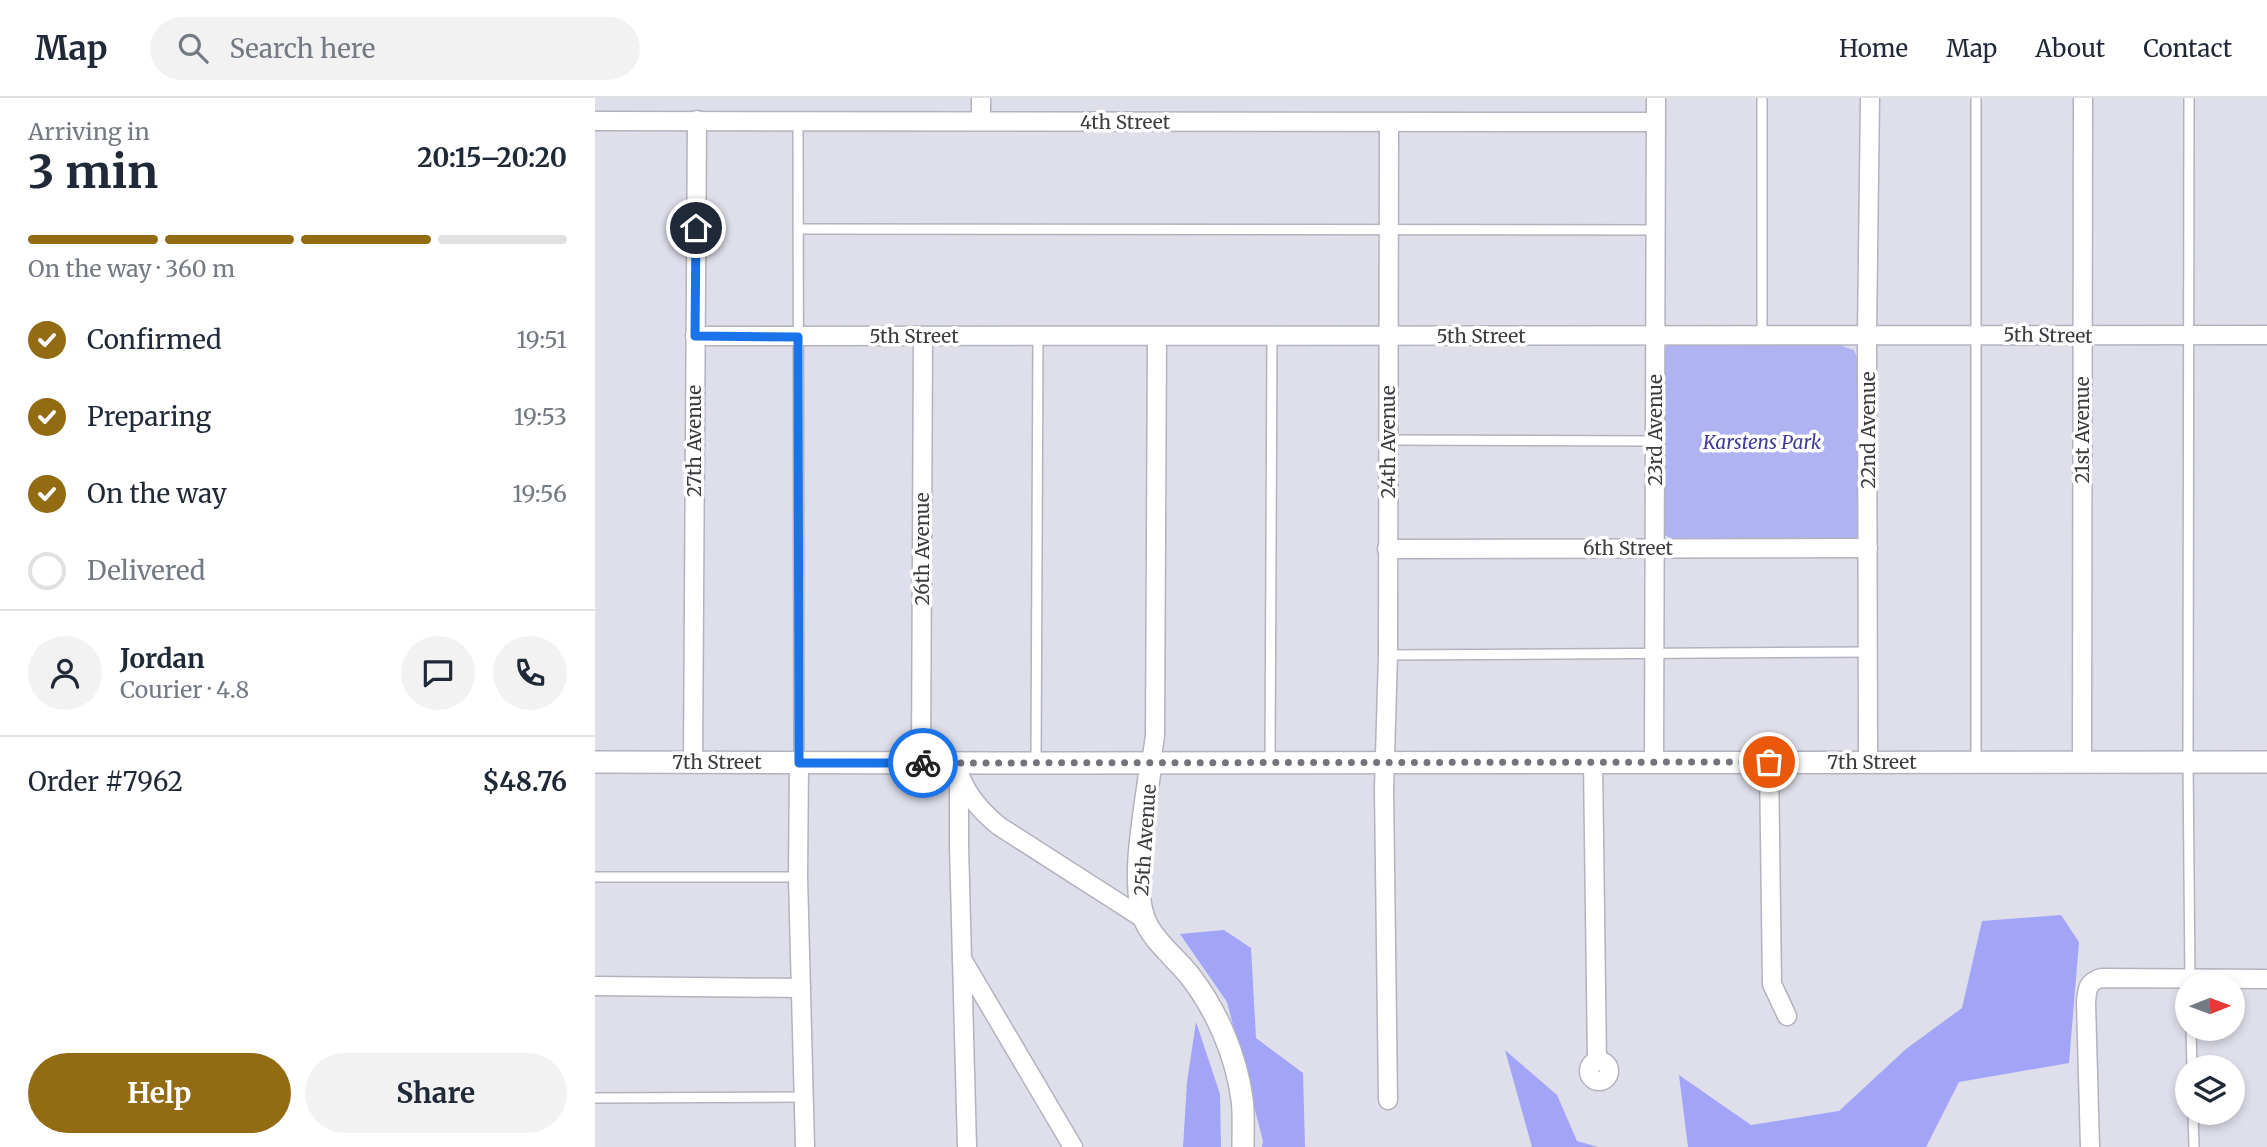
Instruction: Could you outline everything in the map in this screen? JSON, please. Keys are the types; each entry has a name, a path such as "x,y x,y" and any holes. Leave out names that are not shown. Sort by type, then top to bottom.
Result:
{"street":[{"path":"981,98 981,121"},
{"name":"23rd Avenue","path":"1654,763 1656,98"},
{"name":"22nd Avenue","path":"1868,762 1867,334 1870,98"},
{"name":"21st Avenue","path":"2083,98 2083,762"},
{"name":"27th Avenue","path":"693,762 697,120"},
{"name":"4th Street","path":"595,121 1655,122"},
{"name":"24th Avenue","path":"1388,1100 1385,763 1388,655 1389,122"},
{"name":"5th Street","path":"695,336 2267,335"},
{"name":"26th Avenue","path":"921,763 923,336"},
{"name":"25th Avenue","path":"1157,337 1155,736 1139,900 1144,919 1153,936 1173,955 1212,1008 1234,1063 1242,1100 1243,1147"},
{"name":"6th Street","path":"1387,549 1868,548"},
{"name":"7th Street","path":"595,762 921,763 959,769 1035,764 1151,763 2267,762"},
{"path":"1769,762 1772,984 1787,1016"},
{"path":"799,763 798,877 805,1147"},
{"path":"1593,763 1597,1062"},
{"path":"959,769 966,791 979,809 999,826 1144,919"},
{"path":"959,769 967,1147"},
{"path":"962,959 1073,1147"},
{"path":"2090,1147 2086,1003 2088,985 2101,978 2175,980"},
{"path":"2245,980 2267,979"},
{"path":"595,986 801,988"}],"lane":[{"path":"1762,98 1762,335"},
{"path":"1976,98 1976,762"},
{"path":"2189,98 2190,971"},
{"path":"798,120 799,763"},
{"path":"798,229 1655,230"},
{"path":"1270,763 1272,336"},
{"path":"1035,764 1038,337"},
{"path":"1388,440 1655,441"},
{"path":"1388,655 1868,652"},
{"path":"595,877 798,877"},
{"path":"595,1098 804,1097"},
{"path":"2193,1125 2194,1147"}],"green space":[{"name":"Karstens Park","path":"1670,344 1839,345 1854,350 1859,362 1859,536 1850,540 1670,538 1665,535 1663,358 1666,347"}],"shaded area":[{"path":"2061,915 2079,942 2069,1063 1959,1082 1926,1147 1688,1147 1679,1075 1751,1125 1839,1111 1906,1049 1962,1008 1982,921"},
{"path":"1224,930 1251,948 1256,1038 1303,1073 1305,1147 1262,1147 1263,1141 1227,1002 1180,934"},
{"path":"1196,1022 1220,1094 1221,1147 1183,1147 1187,1082"},
{"path":"1505,1050 1557,1095 1577,1141 1598,1147 1532,1147"}],"way so far":[{"path":"923,763 1769,762"}],"route":[{"path":"696,228 695,336 798,337 799,763 923,763"}]}
